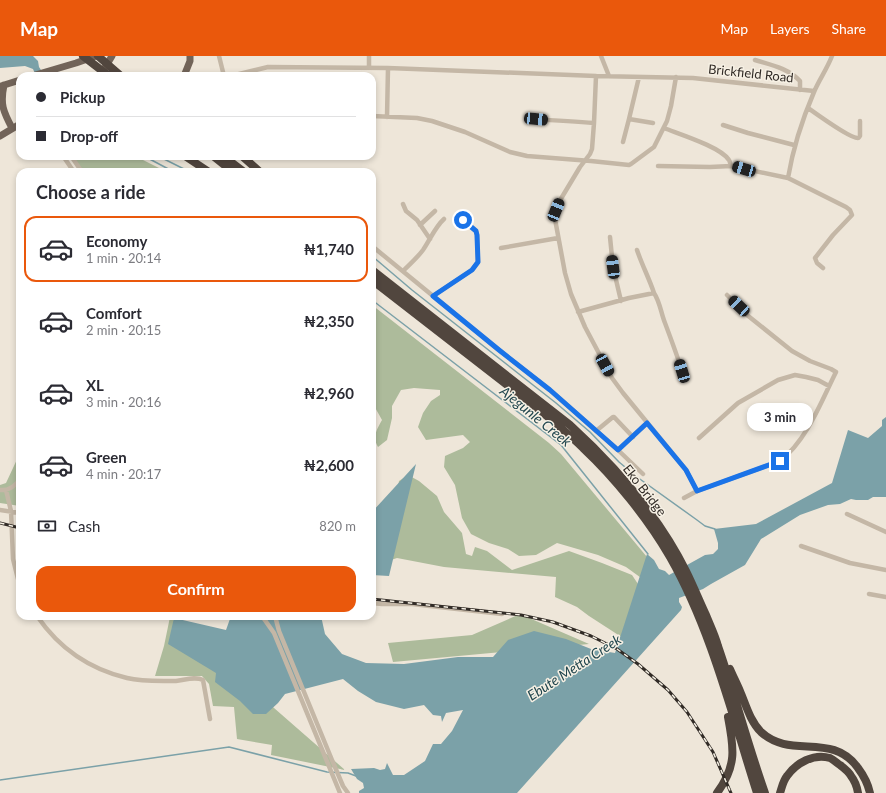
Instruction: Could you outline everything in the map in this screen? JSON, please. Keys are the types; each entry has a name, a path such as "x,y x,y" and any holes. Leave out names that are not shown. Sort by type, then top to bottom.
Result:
{"highway":[{"path":"83,56 104,72"},
{"path":"97,56 116,72"},
{"path":"191,160 203,168"},
{"path":"218,160 228,168"},
{"path":"228,160 239,168"},
{"path":"246,160 256,168"},
{"name":"Eko Bridge","path":"376,273 570,425 615,470 652,516 686,571 718,645 765,793"},
{"name":"Eko Bridge","path":"376,283 542,412 583,448 609,475 638,509 670,557 689,596 708,642 757,793"},
{"path":"718,645 741,692 751,718 762,732 769,738 786,745 833,749 840,752 856,764 866,780 870,793"},
{"path":"716,793 728,776 731,766 733,744 718,671"},
{"path":"780,793 782,784 788,775 799,764 814,757 830,758 836,761 851,775 856,784 858,793"}],"main road":[{"path":"44,72 97,56"},
{"path":"102,72 112,56"},
{"path":"186,72 190,61 190,56"},
{"path":"12,128 2,106 2,85 16,81"},
{"path":"0,136 16,126"}],"street":[{"path":"219,56 223,72"},
{"path":"368,68 370,56"},
{"path":"601,56 609,76"},
{"path":"788,178 794,145 814,91 832,56"},
{"path":"755,60 783,68 791,73 800,81 800,90"},
{"name":"Brickfield Road","path":"247,72 268,67 388,68 693,78 814,91"},
{"path":"387,117 388,68"},
{"path":"596,76 593,145 590,154 559,202 556,210 555,219 565,273 571,294 584,327 612,378 686,470 697,491"},
{"path":"623,142 639,77"},
{"path":"376,116 417,118 432,121 465,132 516,154 544,158 631,164 654,147 664,128 671,106 676,78"},
{"path":"808,108 844,132 857,138 860,136 860,121"},
{"path":"527,119 568,120 594,123"},
{"path":"629,119 653,123"},
{"path":"723,125 794,145"},
{"path":"664,128 718,151 728,159 731,166"},
{"path":"658,166 731,166 788,178 846,206 852,215 833,235 815,258 817,263 823,268"},
{"path":"403,204 406,211 417,220 430,239"},
{"path":"420,225 436,211"},
{"path":"403,271 423,250 439,224 444,219"},
{"path":"433,296 472,270 478,262 476,231 463,220"},
{"path":"610,237 613,267 621,300"},
{"path":"501,248 558,238"},
{"path":"376,249 550,390 643,474"},
{"path":"637,250 658,301 682,371"},
{"path":"578,312 621,300 654,293"},
{"path":"684,498 697,491 780,461 785,457 809,427 836,372 810,361 792,351 747,315 727,295"},
{"path":"699,438 738,403 778,380 795,375 806,376 829,386"},
{"path":"596,431 612,417 614,417 633,436"},
{"path":"618,450 647,423"},
{"path":"0,490 6,490 16,484"},
{"path":"6,490 11,511 13,558 16,570"},
{"path":"0,510 16,512"},
{"path":"847,514 886,532"},
{"path":"801,546 850,563 886,570"},
{"path":"869,594 886,597"},
{"path":"376,603 412,604 502,614"},
{"path":"40,620 57,641 70,652 88,664 112,674 128,678 147,680 175,681 199,678 203,680 210,719"},
{"path":"266,620 276,632"},
{"path":"268,620 276,632 341,786 348,793"},
{"path":"274,620 276,632"},
{"path":"340,793 341,786"}],"green space":[{"path":"75,160 143,160 159,168 80,168"},
{"path":"376,308 549,443 561,454 647,557 644,580 626,567 598,555 557,543 536,555 519,556 508,549 489,543 471,534 462,518 455,485 444,467 445,456 463,448 470,442 463,435 426,440 418,427 423,413 431,401 440,395 440,390 414,388 401,390 392,406 392,418 387,440 378,447 376,443 376,433 382,420 376,409"},
{"path":"16,462 16,505 0,503 0,485 6,483"},
{"path":"408,475 419,481 437,496 444,512 462,533 466,554 472,556 475,547 487,551 512,570 569,551 632,575 638,584 623,638 577,607 555,597 556,577 444,567 397,558 385,562 399,481"},
{"path":"520,614 589,644 393,662 388,643 472,635"},
{"path":"169,620 173,620 345,770 271,755 272,745 237,739 234,707 213,706 209,684 202,676 155,676 164,646"}],"water":[{"path":"0,56 33,56 38,61 39,67 42,72 34,72 33,69 25,66 0,68"},
{"name":"Ebute Metta Creek","path":"886,417 886,497 873,497 868,500 851,499 840,504 828,505 800,515 761,539 745,565 703,589 679,598 679,602 682,607 681,610 517,793 359,793 359,791 364,788 363,783 357,779 351,769 374,768 380,770 385,769 387,763 393,775 404,775 425,761 433,744 441,744 452,731 463,710 446,713 442,722 441,716 433,715 424,705 404,709 376,702 358,691 343,679 285,694 266,714 253,714 240,701 215,682 216,673 168,644 174,620 183,620 226,630 230,620 322,620 325,634 342,654 366,663 404,664 458,657 493,657 508,640 534,631 566,639 591,649 615,653 647,554 654,560 659,569 665,571 669,575 705,555 713,554 718,549 714,529 756,524 832,483 848,430 868,438 882,426 882,420"},
{"path":"416,464 389,576 376,575 376,508"}],"waterway":[{"name":"Ajegunle Creek","path":"152,160 166,168"},
{"path":"166,160 182,168"},
{"path":"376,259 412,290 556,403 590,432 619,462 637,477 705,526 715,529"},
{"name":"Ajegunle Creek","path":"376,303 561,445 648,554"},
{"path":"0,780 229,747 327,772 348,773 356,776"}],"railway":[{"path":"0,523 16,527"},
{"path":"376,599 521,615 553,622 591,636 617,649 638,664 668,690 687,712 713,752 731,793"}],"route":[{"path":"463,220 476,231 478,262 472,270 433,296 550,390 618,450 647,423 686,470 697,491 780,461"}]}
